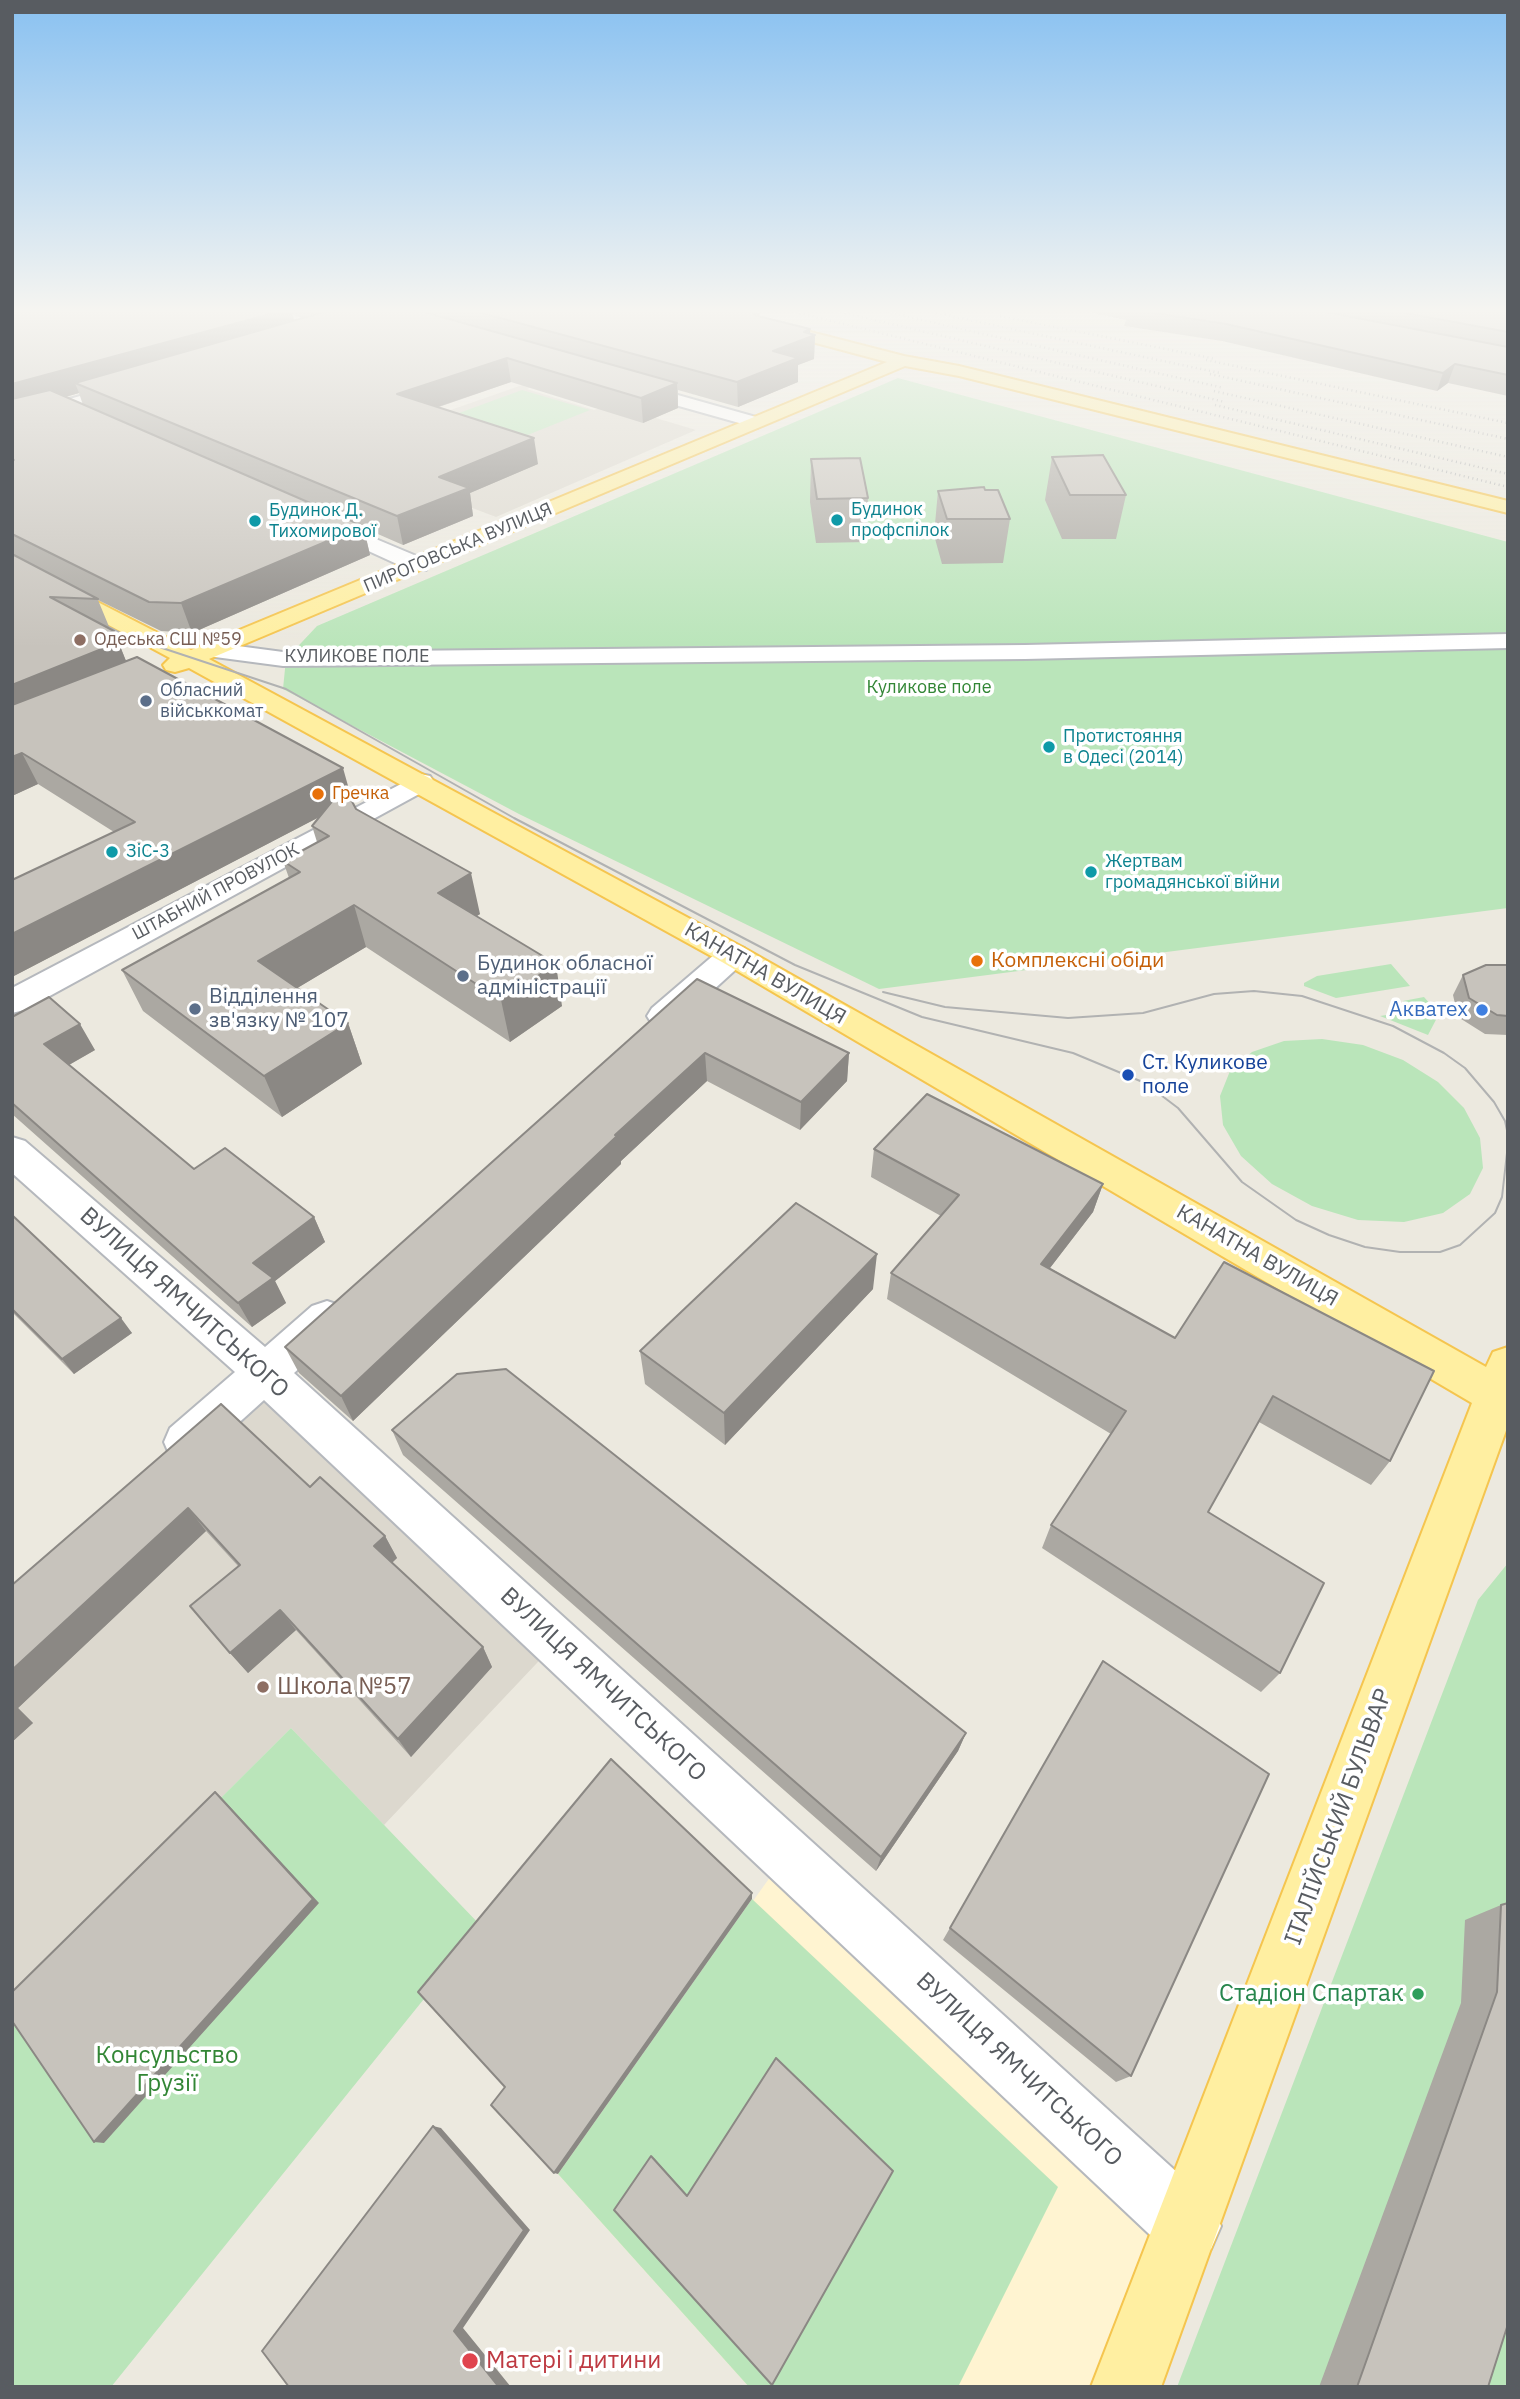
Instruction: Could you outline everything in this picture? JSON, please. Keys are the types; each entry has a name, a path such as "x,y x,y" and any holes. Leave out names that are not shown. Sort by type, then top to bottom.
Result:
{"main road":[{"name":"ПИРОГОВСЬКА ВУЛИЦЯ","path":"157,673 757,424"},
{"path":"1120,424 1508,523"},
{"path":"1173,424 1508,507"},
{"name":"КАНАТНА ВУЛИЦЯ","path":"12,564 202,654 420,782 1504,1387"},
{"name":"ІТАЛІЙСЬКИЙ БУЛЬВАР","path":"1126,2387 1504,1387"}],"street":[{"path":"304,514 418,565"},
{"name":"КУЛИКОВЕ ПОЛЕ","path":"202,654 298,659 1025,652 1508,641"},
{"name":"ШТАБНИЙ ПРОВУЛОК","path":"12,1002 420,782"},
{"path":"639,1038 733,955"},
{"name":"ВУЛИЦЯ ЯМЧИТСЬКОГО","path":"12,1151 265,1373 1188,2225"},
{"path":"160,1465 359,1290"}],"shaded area":[{"path":"410,424 676,424 696,430 496,517 327,453"},
{"name":"Школа №57","path":"265,1375 553,1646 384,1825 291,1728 12,2006 12,1595"},
{"path":"783,1859 1179,2226 1119,2387 749,2387 558,2174"}],"green space":[{"path":"429,424 555,424 475,456 407,432"},
{"name":"Куликове поле","path":"790,424 1069,424 1508,542 1508,908 879,989 519,814 283,689 286,659 317,626"},
{"path":"1391,964 1410,986 1336,998 1304,986 1304,983 1317,976"},
{"path":"1424,997 1439,1014 1428,1035 1380,1016 1411,1011 1403,1001"},
{"path":"1322,1039 1363,1045 1403,1060 1438,1082 1464,1108 1480,1138 1483,1168 1470,1194 1443,1213 1404,1222 1358,1220 1312,1206 1272,1184 1241,1156 1223,1125 1220,1096 1230,1071 1252,1052 1284,1041"},
{"name":"Стадіон Спартак","path":"1508,1563 1508,2387 1177,2387 1478,1600"},
{"name":"Консульство Грузії","path":"291,1728 482,1927 111,2387 12,2387 12,2006"},
{"path":"752,1899 1058,2187 958,2387 749,2387 558,2174"}],"building":[{"path":"12,424 128,424 363,526 181,603 149,602 12,534"},
{"path":"174,424 490,424 534,438 439,477 469,488 397,516"},
{"path":"1103,455 1126,495 1070,495 1052,457"},
{"path":"860,458 868,498 817,499 811,459"},
{"path":"984,487 985,490 998,490 1010,519 947,519 938,491"},
{"path":"12,554 98,599 50,597 114,631 99,636 114,644 12,685"},
{"path":"137,657 343,768 12,934 12,880 135,822 22,753 12,757 12,705"},
{"path":"346,790 356,809 471,873 438,893 556,964 501,1000 354,905 258,961 348,1023 264,1076 122,970 300,872 283,861 329,836 312,826 338,794"},
{"path":"1486,965 1508,965 1508,1016 1497,1015 1469,998 1463,975"},
{"path":"697,979 849,1053 801,1102 705,1053 341,1396 285,1347"},
{"path":"49,997 80,1024 44,1044 194,1169 225,1148 314,1217 253,1263 273,1278 238,1303 12,1103 12,1017"},
{"path":"927,1094 1103,1184 1041,1264 1175,1338 1224,1262 1434,1371 1390,1461 1273,1396 1208,1512 1324,1583 1280,1673 1051,1525 1126,1411 891,1273 959,1195 874,1149"},
{"path":"796,1203 877,1254 724,1413 640,1351"},
{"path":"12,1215 121,1318 62,1359 12,1309"},
{"path":"506,1369 966,1733 881,1857 392,1430 457,1374"},
{"path":"221,1404 310,1487 320,1477 385,1536 374,1546 483,1647 398,1739 280,1610 230,1653 190,1606 240,1565 188,1508 12,1670 12,1585"},
{"path":"1103,1661 1269,1774 1131,2076 950,1928"},
{"path":"611,1759 752,1893 554,2173 491,2105 505,2087 418,1992"},
{"path":"215,1792 313,1899 94,2142 12,2021 12,1992"},
{"path":"1508,1903 1508,2324 1488,2387 1357,2387 1497,1992 1501,1905"},
{"path":"776,2058 893,2171 772,2385 614,2210 651,2156 687,2196"},
{"path":"433,2126 524,2230 454,2331 499,2387 289,2387 262,2351"}],"tram line":[{"path":"93,619 126,636 286,689 514,818 795,965 922,1017 1073,1053 1145,1083 1178,1108 1242,1182 1296,1220 1329,1235 1365,1247 1400,1252 1440,1252 1460,1245 1495,1213 1502,1197 1508,1144"},
{"path":"883,992 945,1007 1068,1018 1143,1013 1214,994 1254,991 1302,996 1393,1026 1444,1053 1465,1068 1494,1102 1505,1121 1508,1135"}],"railway":[{"path":"1251,424 1508,487"},
{"path":"1295,424 1508,474"},
{"path":"1361,424 1508,457"},
{"path":"1439,424 1508,439"}],"place":[{"name":"Будинок профспілок","path":"837,520"},
{"name":"Будинок Д. Тихомирової","path":"255,521"},
{"name":"Одеська CШ №59","path":"80,640"},
{"name":"Обласний військкомат","path":"146,701"},
{"name":"Протистояння в Одесі (2014)","path":"1049,747"},
{"name":"Гречка","path":"318,794"},
{"name":"ЗіС-3","path":"112,852"},
{"name":"Жертвам громадянської війни","path":"1091,872"},
{"name":"Комплексні обіди","path":"977,961"},
{"name":"Будинок обласної адміністрації","path":"463,976"},
{"name":"Відділення зв'язку № 107","path":"195,1009"},
{"name":"Акватех","path":"1482,1010"},
{"name":"Ст. Куликове поле","path":"1128,1075"},
{"name":"Школа №57","path":"263,1687"},
{"name":"Стадіон Спартак","path":"1418,1994"},
{"name":"Матері і дитини","path":"470,2361"}]}
